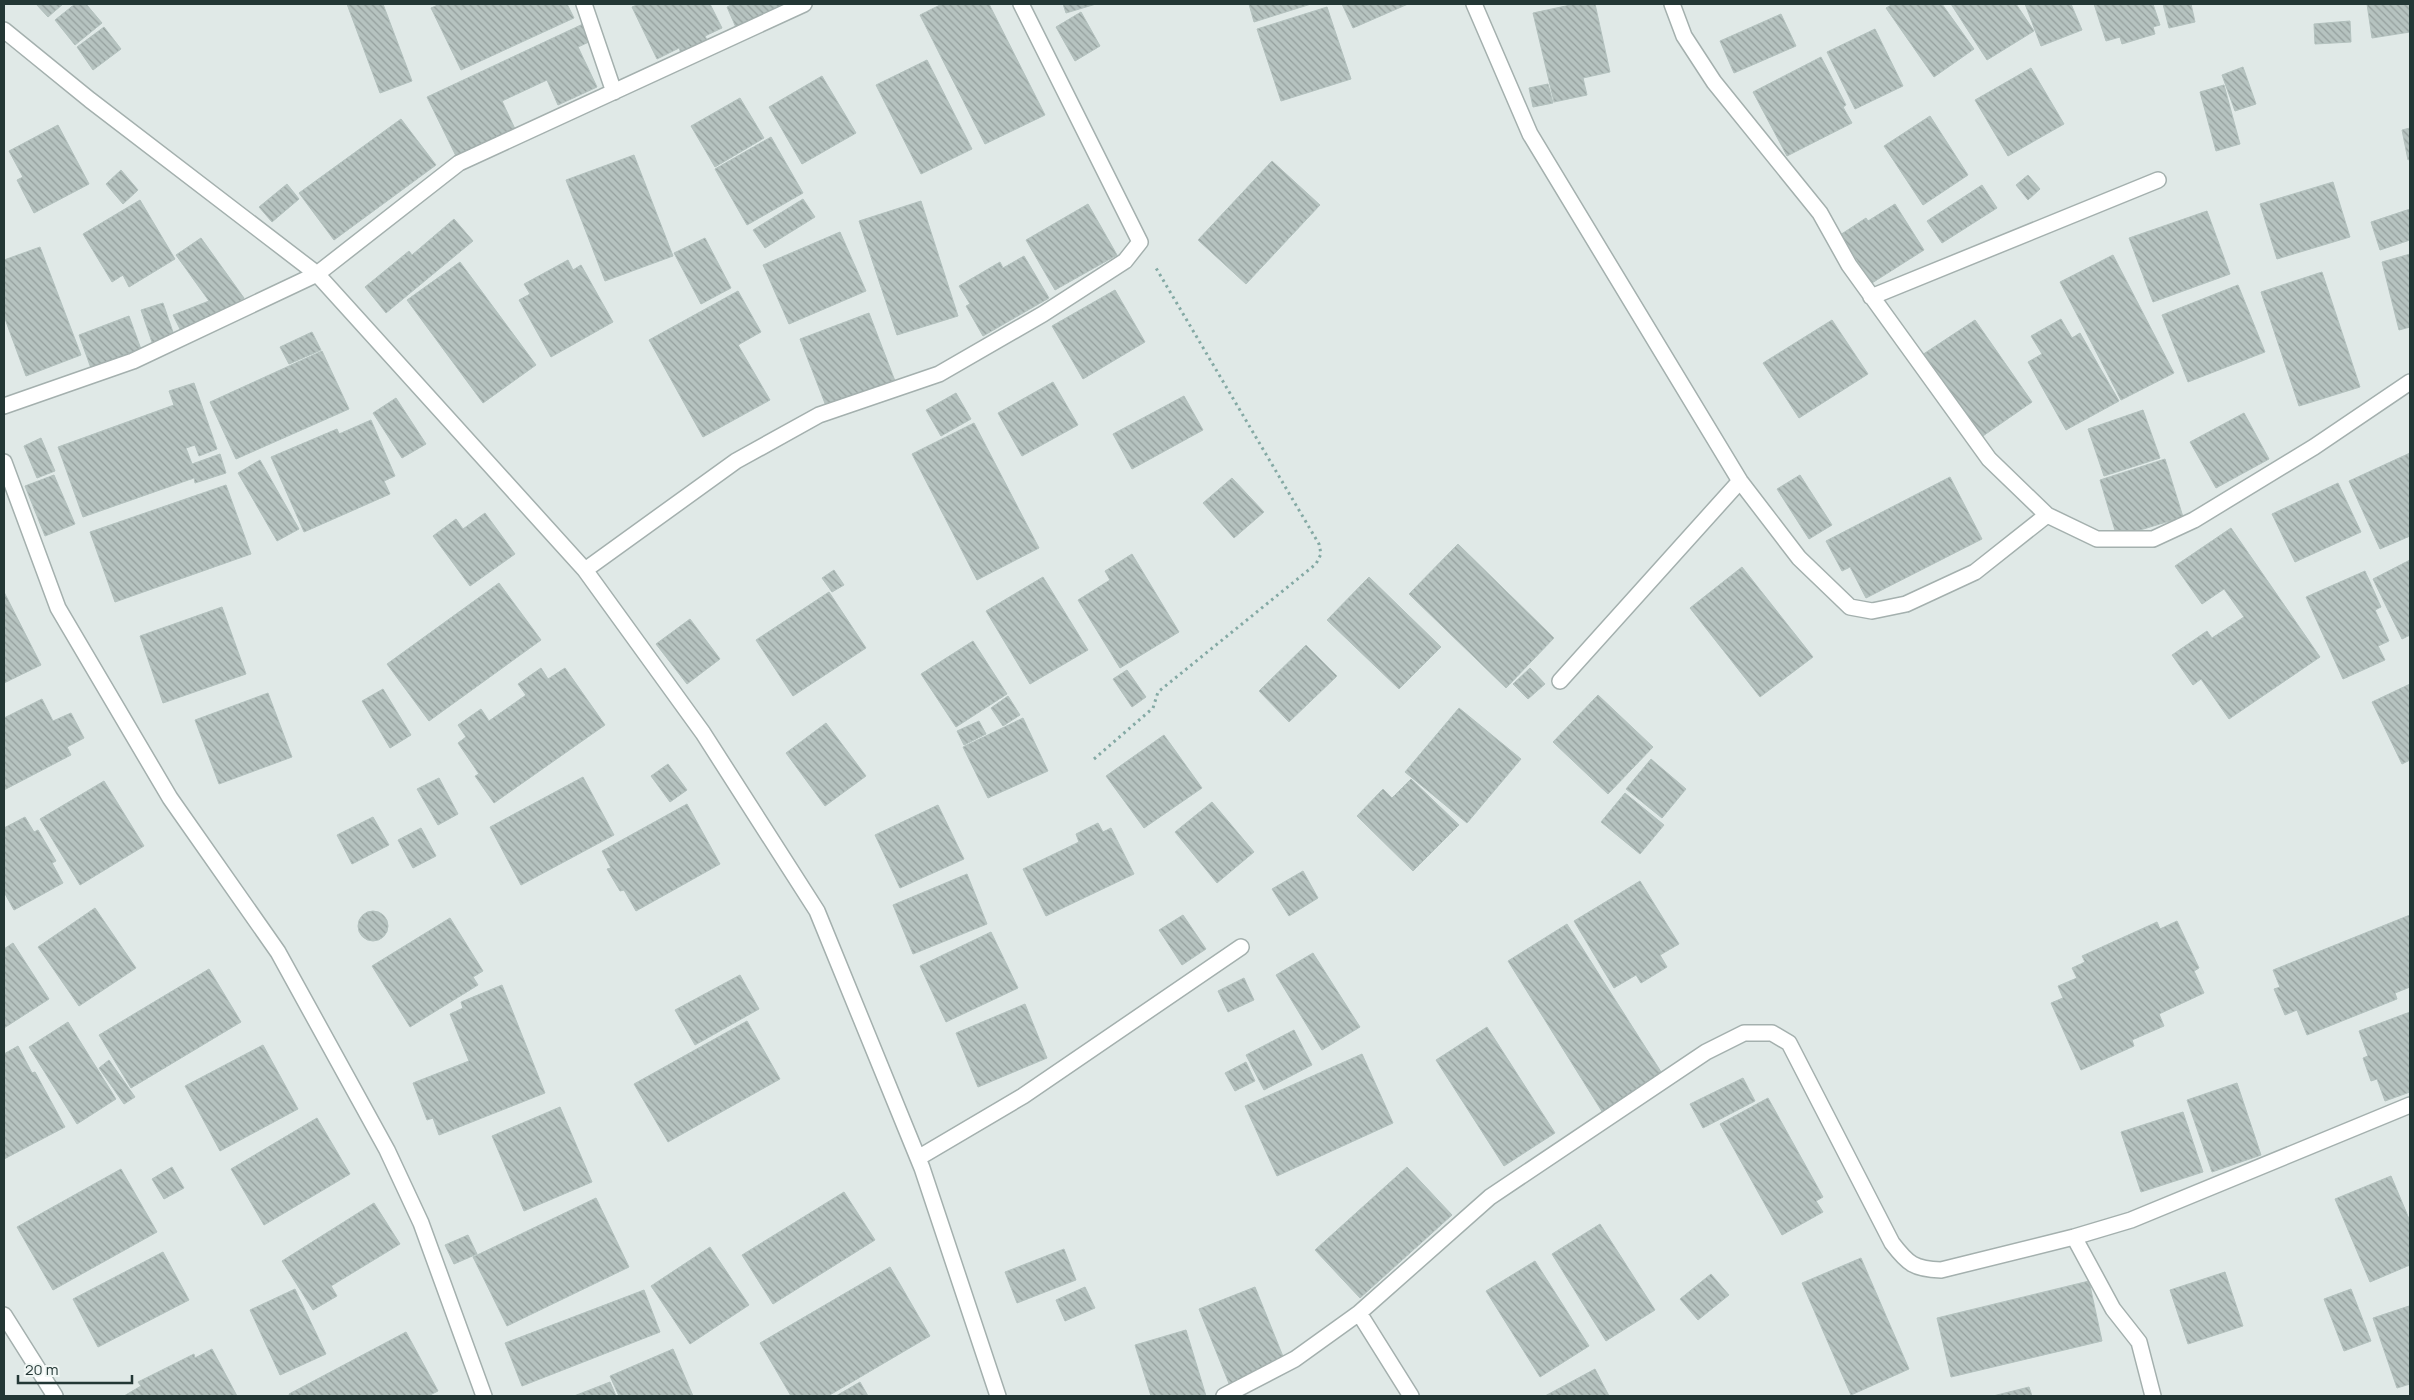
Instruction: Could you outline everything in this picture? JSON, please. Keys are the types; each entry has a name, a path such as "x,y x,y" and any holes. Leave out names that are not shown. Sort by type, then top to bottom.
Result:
{"street":[{"path":"584,4 614,92"},
{"path":"4,406 133,360 317,274 459,163 804,4"},
{"path":"585,570 736,461 818,415 939,374 1043,314 1125,261 1140,242 1021,4"},
{"path":"1474,4 1530,134 1740,481 1799,558 1850,607 1872,610 1906,604 1975,572 2047,515"},
{"path":"1672,4 1684,36 1714,82 1820,213 1849,265 1989,459 2047,515 2097,539 2153,539 2202,516 2314,447 2410,382"},
{"path":"4,30 90,100 317,274 585,570 703,733 817,911 918,1158 998,1396"},
{"path":"1871,297 2158,180"},
{"path":"4,462 58,608 170,798 278,952 387,1150 421,1223 484,1396"},
{"path":"1560,681 1740,481"},
{"path":"918,1158 1023,1096 1241,947"},
{"path":"1224,1396 1295,1359 1359,1314 1490,1197 1706,1052 1744,1033 1772,1033 1789,1043 1892,1243 1906,1262 1926,1269 1941,1270 2074,1237 2131,1220 2410,1105"},
{"path":"2074,1237 2113,1309 2140,1342 2153,1396"},
{"path":"1359,1314 1411,1396"},
{"path":"4,1315 54,1396"}],"path":[{"path":"1094,758 1153,708 1158,692 1316,564 1321,554 1319,544 1140,242"}],"building":[{"path":"36,4 63,4 48,17"},
{"path":"75,4 86,4 102,23 75,45 55,20"},
{"path":"347,4 383,4 412,81 380,93"},
{"path":"440,4 567,4 574,18 461,70 431,8"},
{"path":"639,4 710,4 722,28 705,36 707,40 681,53 679,48 657,59 632,7"},
{"path":"733,4 801,4 738,32 727,7"},
{"path":"942,4 989,4 1045,115 985,144 920,15"},
{"path":"1063,4 1096,4 1066,13"},
{"path":"1249,4 1311,4 1254,22"},
{"path":"1342,4 1408,4 1353,28"},
{"path":"1575,4 1595,4 1610,72 1583,78 1587,95 1554,102 1533,13"},
{"path":"1893,4 1942,4 1974,49 1934,77 1886,8"},
{"path":"1951,4 2016,4 2034,31 1987,60"},
{"path":"2025,4 2071,4 2082,30 2041,46"},
{"path":"2094,4 2153,4 2160,25 2153,27 2155,34 2122,44 2120,37 2106,41"},
{"path":"2163,4 2191,4 2195,22 2169,28"},
{"path":"2367,4 2410,4 2410,32 2372,38"},
{"path":"1327,7 1351,79 1281,101 1257,29"},
{"path":"1081,12 1100,46 1075,61 1056,27"},
{"path":"1781,14 1796,46 1734,73 1720,41"},
{"path":"2350,21 2351,42 2315,44 2314,24"},
{"path":"583,24 591,41 578,47 597,87 558,105 547,80 502,101 515,129 456,156 427,97"},
{"path":"104,27 121,49 93,70 77,47"},
{"path":"1875,29 1903,86 1855,109 1827,52"},
{"path":"1821,57 1846,105 1843,107 1852,123 1787,156 1753,92"},
{"path":"927,60 972,149 921,174 876,85"},
{"path":"2243,67 2256,104 2235,111 2222,75"},
{"path":"2031,68 2064,124 2008,156 1975,100"},
{"path":"822,76 856,133 802,164 769,107"},
{"path":"1548,84 1553,103 1533,107 1529,88"},
{"path":"2224,85 2240,144 2216,151 2200,92"},
{"path":"740,98 764,138 715,167 691,126"},
{"path":"1930,116 1968,175 1923,205 1884,146"},
{"path":"401,119 436,165 334,240 299,193"},
{"path":"58,125 89,184 34,213 17,180 23,177 9,151"},
{"path":"2410,128 2410,159 2408,160 2402,130"},
{"path":"771,137 803,193 747,225 715,169"},
{"path":"634,155 673,256 605,281 566,180"},
{"path":"1272,161 1320,205 1246,284 1198,240"},
{"path":"121,170 138,190 123,204 106,184"},
{"path":"2028,175 2040,189 2028,200 2016,185"},
{"path":"2333,182 2350,237 2277,259 2260,204"},
{"path":"287,184 299,199 272,222 259,207"},
{"path":"1982,185 1997,208 1942,243 1927,221"},
{"path":"803,199 815,217 765,248 753,230"},
{"path":"140,200 175,259 129,287 123,275 112,282 83,234"},
{"path":"921,201 958,316 897,335 859,221"},
{"path":"1088,204 1117,255 1055,290 1026,240"},
{"path":"1895,204 1924,250 1872,283 1840,235 1866,218 1868,221"},
{"path":"2410,209 2410,240 2380,250 2371,222"},
{"path":"2207,211 2230,274 2153,302 2129,238"},
{"path":"454,219 473,241 386,313 365,287 409,251 412,255"},
{"path":"840,232 866,291 789,324 763,265"},
{"path":"201,238 244,298 226,312 182,333 173,315 209,301 176,255"},
{"path":"705,238 731,288 701,304 674,253"},
{"path":"40,247 81,355 26,376 4,316 4,260"},
{"path":"2410,254 2410,327 2399,330 2382,262"},
{"path":"2113,255 2174,373 2121,400 2060,282"},
{"path":"1024,256 1049,298 983,336 966,306 970,304 959,286 1000,262 1003,268"},
{"path":"568,260 573,270 581,265 613,322 551,357 519,300 530,294 524,284"},
{"path":"460,262 536,365 483,403 407,300"},
{"path":"2322,272 2360,387 2299,406 2261,292"},
{"path":"2238,285 2265,352 2188,382 2162,315"},
{"path":"1115,290 1145,342 1083,379 1052,326"},
{"path":"738,291 761,332 738,345 770,400 703,437 649,340"},
{"path":"163,303 175,338 153,345 141,310"},
{"path":"869,313 895,381 826,406 800,339"},
{"path":"129,316 142,352 92,371 79,335"},
{"path":"2061,319 2072,338 2080,333 2119,401 2066,430 2028,362 2042,354 2031,336"},
{"path":"1832,320 1868,374 1799,418 1763,363"},
{"path":"1975,320 2032,402 1980,438 1922,355"},
{"path":"312,332 321,350 289,364 280,347"},
{"path":"322,351 349,409 236,459 210,402"},
{"path":"1053,382 1078,425 1022,456 998,413"},
{"path":"194,383 217,449 199,456 195,445 186,448 192,464 220,454 226,473 195,483 194,478 83,517 58,447 174,405 169,391"},
{"path":"956,393 971,419 941,436 926,410"},
{"path":"1184,396 1203,430 1132,469 1113,434"},
{"path":"396,398 426,444 402,458 373,413"},
{"path":"2143,410 2160,458 2104,476 2088,429"},
{"path":"2244,413 2269,459 2216,488 2190,442"},
{"path":"371,420 395,476 384,481 390,494 304,532 271,457 337,429 339,434"},
{"path":"974,423 1039,548 977,580 912,454"},
{"path":"41,438 55,471 37,478 24,446"},
{"path":"2410,453 2410,536 2380,549 2349,481"},
{"path":"2165,459 2183,517 2117,537 2100,480"},
{"path":"260,460 299,529 277,541 238,473"},
{"path":"54,475 75,524 45,536 25,486"},
{"path":"1800,475 1832,525 1809,539 1777,489"},
{"path":"1950,477 1982,539 1866,598 1850,567 1842,571 1826,541"},
{"path":"1232,478 1264,512 1234,538 1203,503"},
{"path":"2338,483 2361,532 2295,562 2272,514"},
{"path":"226,485 251,554 115,602 90,532"},
{"path":"485,513 515,554 470,586 433,536 456,519 463,529"},
{"path":"2231,528 2320,657 2229,719 2201,679 2193,685 2172,655 2207,631 2212,638 2244,617 2224,589 2202,604 2175,566"},
{"path":"1458,544 1554,638 1506,688 1409,594"},
{"path":"1132,554 1179,632 1120,668 1078,600 1110,580 1105,571"},
{"path":"2410,560 2410,635 2402,639 2373,579"},
{"path":"1742,567 1813,657 1760,697 1690,608"},
{"path":"834,570 844,585 832,592 822,578"},
{"path":"2365,571 2381,607 2375,610 2389,641 2378,646 2385,660 2343,679 2306,597"},
{"path":"1043,577 1088,650 1030,684 986,611"},
{"path":"1369,577 1441,647 1399,689 1327,620"},
{"path":"499,583 541,640 429,721 387,664"},
{"path":"4,592 41,665 4,683"},
{"path":"829,592 866,648 793,696 756,640"},
{"path":"222,607 246,674 163,703 140,636"},
{"path":"690,619 720,659 687,684 656,644"},
{"path":"973,641 1007,694 956,727 921,674"},
{"path":"1306,645 1337,676 1289,722 1259,691"},
{"path":"541,668 548,679 565,668 605,725 494,803 475,776 479,774 458,743 466,737 458,725 481,709 489,721 526,695 518,684"},
{"path":"1530,668 1545,684 1528,699 1513,684"},
{"path":"1127,670 1146,697 1132,707 1113,679"},
{"path":"2410,684 2410,760 2402,764 2372,702"},
{"path":"383,689 411,735 390,748 362,701"},
{"path":"268,693 292,757 219,784 195,720"},
{"path":"1598,695 1653,747 1608,794 1553,742"},
{"path":"1008,696 1020,715 1003,726 991,708"},
{"path":"42,699 53,721 71,713 84,738 67,747 71,755 4,790 4,718"},
{"path":"1459,708 1521,759 1467,823 1405,772"},
{"path":"1023,718 1048,771 988,798 963,747"},
{"path":"979,721 986,734 964,745 957,731"},
{"path":"826,723 866,776 825,806 786,753"},
{"path":"1164,735 1202,788 1144,828 1106,776"},
{"path":"1651,759 1686,789 1662,818 1626,789"},
{"path":"668,764 687,790 670,802 651,776"},
{"path":"583,777 614,835 521,885 490,827"},
{"path":"439,778 458,814 438,825 417,789"},
{"path":"1411,779 1459,825 1413,871 1357,816 1383,789 1392,798"},
{"path":"104,781 144,846 80,885 40,819"},
{"path":"1625,793 1664,825 1640,854 1601,822"},
{"path":"1212,802 1254,852 1217,883 1175,832"},
{"path":"687,804 720,864 636,911 624,890 620,891 607,869 611,868 602,851"},
{"path":"938,805 964,859 900,888 875,835"},
{"path":"25,817 34,832 38,830 56,861 52,863 63,883 14,910 4,892 4,828"},
{"path":"373,817 389,845 352,864 337,835"},
{"path":"1098,823 1103,832 1111,828 1134,874 1046,916 1023,869 1079,842 1076,834"},
{"path":"421,828 436,856 413,868 398,840"},
{"path":"1303,871 1318,898 1289,916 1272,889"},
{"path":"967,874 987,924 913,954 893,905"},
{"path":"1640,881 1679,944 1660,955 1667,967 1641,983 1636,975 1614,988 1574,921"},
{"path":"95,908 136,968 79,1006 38,947"},
{"path":"373,911 384,915 388,926 384,937 373,941 362,937 358,926 362,915"},
{"path":"1183,915 1206,949 1182,965 1159,930"},
{"path":"2410,915 2410,987 2395,993 2397,999 2307,1035 2297,1010 2285,1015 2274,989 2280,987 2273,970"},
{"path":"450,918 483,971 473,977 478,985 410,1027 372,966"},
{"path":"2177,921 2199,968 2194,971 2204,993 2159,1014 2164,1026 2132,1040 2134,1046 2081,1070 2051,1003 2063,998 2058,986 2077,978 2072,968 2085,962 2082,956 2157,922 2160,929"},
{"path":"1567,924 1663,1075 1603,1113 1508,961"},
{"path":"991,932 1018,988 946,1022 920,966"},
{"path":"13,943 49,999 4,1028 4,949"},
{"path":"1313,953 1360,1027 1322,1050 1276,975"},
{"path":"209,969 241,1022 131,1088 99,1035"},
{"path":"740,975 759,1009 695,1045 675,1010"},
{"path":"1244,978 1254,1000 1228,1012 1218,991"},
{"path":"502,985 545,1093 439,1135 433,1118 427,1120 413,1083 469,1061 450,1014 463,1008 461,1002"},
{"path":"1025,1004 1047,1058 978,1087 956,1033"},
{"path":"2410,1012 2410,1092 2385,1101 2377,1079 2371,1081 2363,1058 2368,1056 2359,1031"},
{"path":"747,1021 780,1079 668,1142 634,1084"},
{"path":"68,1022 116,1099 77,1124 29,1047"},
{"path":"1487,1027 1555,1133 1504,1166 1436,1060"},
{"path":"1294,1030 1312,1065 1264,1090 1246,1055"},
{"path":"263,1045 298,1109 220,1151 185,1086"},
{"path":"18,1046 32,1073 35,1072 65,1127 4,1159 4,1054"},
{"path":"1362,1054 1393,1123 1277,1176 1245,1106"},
{"path":"109,1060 135,1097 124,1104 99,1068"},
{"path":"1246,1062 1255,1081 1235,1091 1225,1073"},
{"path":"1743,1078 1755,1101 1703,1128 1690,1104"},
{"path":"2237,1083 2261,1155 2212,1172 2187,1100"},
{"path":"1768,1098 1823,1197 1816,1201 1823,1212 1782,1235 1720,1124"},
{"path":"560,1107 592,1182 524,1211 492,1136"},
{"path":"2183,1112 2203,1172 2141,1192 2121,1132"},
{"path":"317,1118 350,1174 264,1225 231,1169"},
{"path":"172,1167 184,1188 164,1199 152,1179"},
{"path":"1407,1167 1452,1215 1360,1298 1315,1250"},
{"path":"121,1169 157,1232 53,1290 17,1227"},
{"path":"2391,1176 2410,1221 2410,1265 2370,1282 2335,1199"},
{"path":"844,1192 875,1240 773,1304 742,1255"},
{"path":"596,1198 629,1267 507,1326 473,1257"},
{"path":"374,1203 400,1244 331,1286 337,1296 313,1310 282,1261"},
{"path":"1600,1224 1655,1310 1606,1341 1552,1254"},
{"path":"468,1235 477,1254 454,1264 445,1245"},
{"path":"710,1247 749,1305 690,1344 651,1286"},
{"path":"1064,1249 1076,1280 1017,1303 1005,1272"},
{"path":"163,1252 189,1300 98,1347 73,1299"},
{"path":"1861,1258 1909,1369 1851,1395 1802,1283"},
{"path":"1535,1261 1589,1346 1540,1377 1486,1291"},
{"path":"890,1267 930,1336 828,1396 791,1396 760,1343"},
{"path":"2225,1272 2243,1326 2188,1344 2170,1290"},
{"path":"1711,1274 1729,1295 1698,1320 1680,1299"},
{"path":"2089,1281 2102,1341 1951,1377 1937,1318"},
{"path":"1085,1287 1095,1308 1065,1321 1056,1300"},
{"path":"1255,1287 1286,1364 1230,1386 1199,1309"},
{"path":"295,1289 326,1354 280,1375 250,1310"},
{"path":"2351,1289 2371,1341 2344,1351 2324,1299"},
{"path":"644,1290 660,1332 522,1386 505,1343"},
{"path":"2409,1306 2410,1384 2397,1388 2373,1318"},
{"path":"1186,1330 1206,1396 1151,1396 1135,1345"},
{"path":"406,1332 438,1391 428,1396 290,1396 289,1394"},
{"path":"212,1349 237,1396 124,1396 141,1386 138,1382 194,1354 195,1358"},
{"path":"673,1349 693,1396 619,1396 610,1376"},
{"path":"1595,1369 1609,1396 1545,1396"},
{"path":"610,1382 616,1396 574,1396"},
{"path":"860,1382 868,1396 836,1396"},
{"path":"2029,1387 2032,1396 1993,1396"}]}
